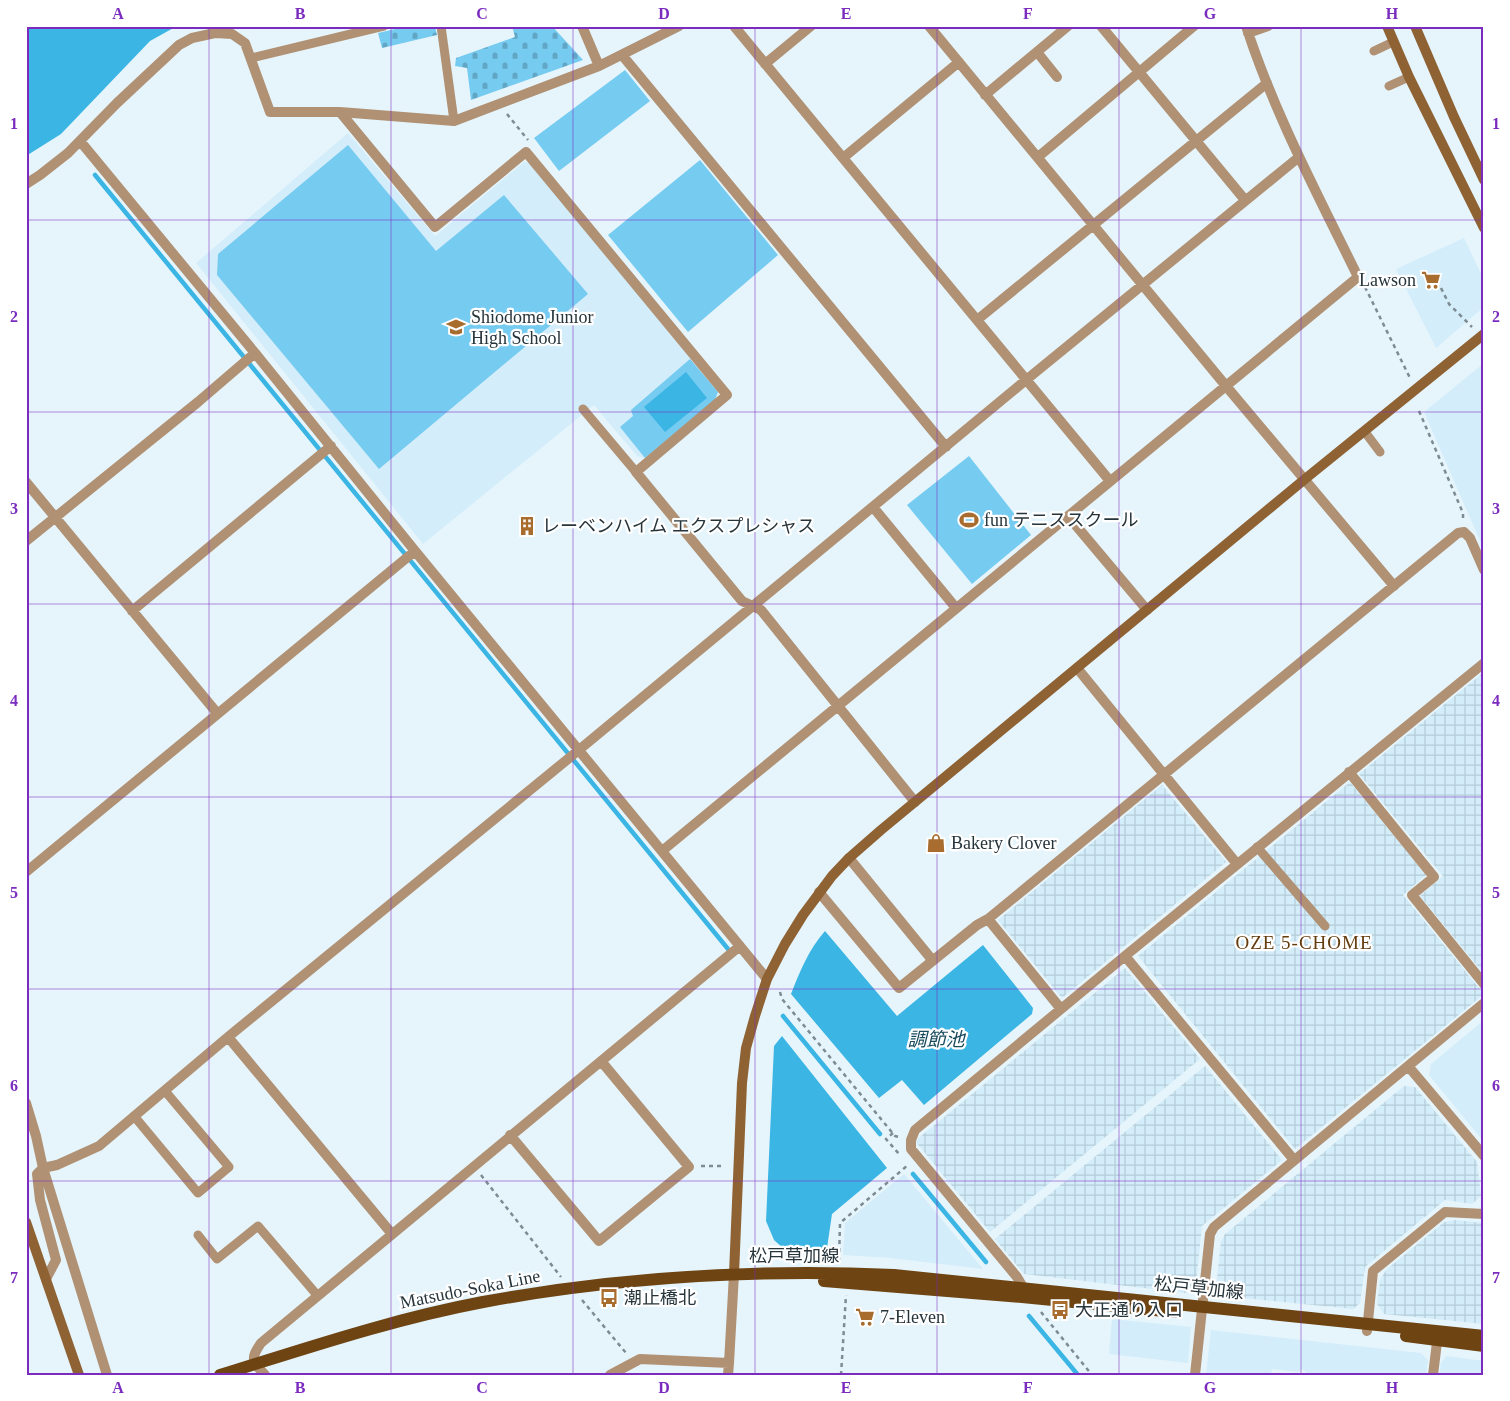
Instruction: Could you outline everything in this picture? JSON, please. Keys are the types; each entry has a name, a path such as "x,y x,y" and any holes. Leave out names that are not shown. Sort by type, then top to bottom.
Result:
{"main road":[{"name":"松戸草加線","path":"734,1274 850,1273 894,1275 1023,1292 1367,1327 1438,1336 1484,1346"},
{"name":"Matsudo-Soka Line","path":"220,1375 358,1332 482,1302 631,1280 734,1274"},
{"name":"松戸草加線","path":"1438,1336 1484,1336"}],"street":[{"path":"582,26 599,66"},
{"path":"26,184 40,175 80,141 117,103 179,45 192,38 215,33 232,34 245,43 270,112 340,112 454,121 599,66 679,26"},
{"path":"734,26 1110,481"},
{"path":"765,64 811,26"},
{"path":"929,26 1093,226 1394,586"},
{"path":"985,94 1068,26"},
{"path":"1101,26 1245,200"},
{"path":"1038,157 1194,26"},
{"path":"662,851 1358,277 1299,157 1267,83 1247,30 1268,26"},
{"path":"1387,26 1409,77 1484,228"},
{"path":"1415,26 1454,117 1484,180"},
{"path":"1037,52 1057,77"},
{"path":"622,54 946,447"},
{"path":"843,158 959,62"},
{"path":"976,320 1267,83"},
{"path":"340,112 434,227 526,152 727,396 636,472 742,601 761,610 915,802"},
{"path":"80,141 331,446 573,755 662,851 767,979"},
{"path":"46,1279 56,1260 40,1200 36,1174 43,1168 58,1165 99,1146 228,1037 1299,157"},
{"path":"728,1375 742,1083 746,1048 767,979 785,944 819,892 848,858 1484,334"},
{"path":"26,541 198,402 255,353"},
{"path":"132,611 331,446"},
{"path":"26,482 217,713"},
{"path":"873,507 956,608"},
{"path":"1068,516 1147,610"},
{"path":"819,892 899,988 977,925 988,920 1458,533 1464,532 1470,538 1484,570"},
{"path":"26,872 415,551"},
{"path":"1023,1292 911,1149 911,1140 915,1130 1061,1008 1484,663"},
{"path":"1077,668 1237,864"},
{"path":"1349,772 1434,877 1412,895 1484,984"},
{"path":"848,858 933,961"},
{"path":"988,920 1061,1008"},
{"path":"265,1375 255,1364 253,1354 261,1343 740,946"},
{"path":"1125,956 1294,1160"},
{"path":"1195,1375 1210,1234 1214,1227 1484,1004"},
{"path":"228,1037 392,1234"},
{"path":"510,1135 599,1242 689,1167 601,1061"},
{"path":"1408,1066 1484,1156"},
{"path":"26,1103 43,1168 107,1375"},
{"path":"1367,1327 1373,1271 1445,1212 1484,1214"},
{"path":"26,1222 78,1375"},
{"path":"1433,1375 1438,1336"},
{"path":"610,1375 640,1359 729,1363"}],"lane":[{"path":"250,58 384,26"},
{"path":"441,26 454,121"},
{"path":"1374,51 1393,42"},
{"path":"1389,86 1409,77"},
{"path":"583,409 636,472"},
{"path":"1365,432 1380,452"},
{"path":"1258,847 1325,926"},
{"path":"134,1116 198,1193 229,1167 165,1091"},
{"path":"198,1235 217,1259 258,1226 317,1295"}],"path":[{"path":"507,114 533,146 526,152"},
{"path":"1358,277 1410,378"},
{"path":"1442,288 1449,304 1472,327"},
{"path":"1419,410 1463,513 1464,532"},
{"path":"780,992 782,999 893,1133 896,1136 911,1140"},
{"path":"839,1260 840,1223 908,1165 886,1139 893,1133"},
{"path":"473,1166 564,1280"},
{"path":"689,1167 725,1166"},
{"path":"841,1375 846,1291"},
{"path":"579,1297 633,1362"},
{"path":"1041,1311 1092,1375"}],"shaded area":[{"name":"Shiodome Junior High School","path":"348,133 435,236 524,162 530,163 717,391 716,398 643,458 637,456 594,405 423,544 196,263"},
{"path":"1464,238 1484,280 1484,307 1436,348 1396,269"},
{"path":"1484,363 1484,550 1424,412"},
{"path":"1484,672 1484,974 1420,896 1443,876 1359,774"},
{"path":"1350,782 1426,875 1403,895 1484,994 1295,1149 1138,956"},
{"path":"1162,785 1226,862 1062,998 998,920"},
{"path":"1125,968 1200,1059 990,1232 915,1141"},
{"path":"1484,1020 1484,1142 1429,1075 1431,1064"},
{"path":"1205,1066 1282,1160 1202,1226 1196,1285 1186,1293 1024,1274 995,1239"},
{"path":"1404,1086 1415,1087 1477,1162 1481,1196 1472,1204 1445,1200 1365,1267 1360,1303 1353,1309 1223,1296 1216,1287 1221,1241 1225,1234"},
{"path":"904,1174 983,1269 890,1258 843,1255 845,1223"},
{"path":"1454,1220 1484,1223 1484,1324 1384,1314 1377,1304 1380,1280 1386,1270 1444,1222"},
{"path":"1112,1319 1191,1327 1188,1363 1109,1354"},
{"path":"1211,1330 1421,1353 1428,1360 1426,1375 1308,1375 1303,1369 1298,1372 1272,1369 1271,1375 1206,1375"},
{"path":"1446,1356 1484,1361 1484,1375 1439,1375 1441,1363"}],"green space":[{"path":"408,26 435,26 437,35 382,48 378,33"},
{"path":"512,26 552,26 583,60 471,100 467,68 455,66 456,58 515,37"},
{"path":"625,70 650,101 559,171 534,138"},
{"path":"348,145 436,251 504,195 588,294 379,469 217,275 218,254"},
{"path":"700,160 778,255 688,332 608,235"},
{"path":"690,359 718,392 715,400 645,458 620,427 633,416 631,410"},
{"name":"fun テニススクール","path":"969,456 1031,535 972,584 907,505"}],"water":[{"path":"26,26 177,26 150,41 61,134 26,156"},
{"path":"686,372 707,398 665,432 644,407"},
{"name":"調節池","path":"825,931 897,1016 983,945 1033,1008 1032,1014 924,1105 902,1080 879,1098 791,994 801,969"},
{"path":"782,1036 887,1168 832,1214 827,1248 784,1249 774,1240 766,1221 774,1046"}],"waterway":[{"path":"95,175 728,949"},
{"path":"783,1016 880,1134"},
{"path":"913,1174 986,1262"},
{"path":"1029,1316 1078,1375"}],"place":[{"name":"Lawson","path":"1431,280"},
{"name":"Shiodome Junior High School","path":"456,327"},
{"name":"fun テニススクール","path":"969,520"},
{"name":"レーベンハイム エクスプレシャス","path":"527,526"},
{"name":"Bakery Clover","path":"936,843"},
{"name":"潮止橋北","path":"609,1298"},
{"name":"大正通り入口","path":"1060,1310"},
{"name":"7-Eleven","path":"865,1317"}],"district":[{"name":"OZE 5-CHOME","path":"1304,942"}]}
